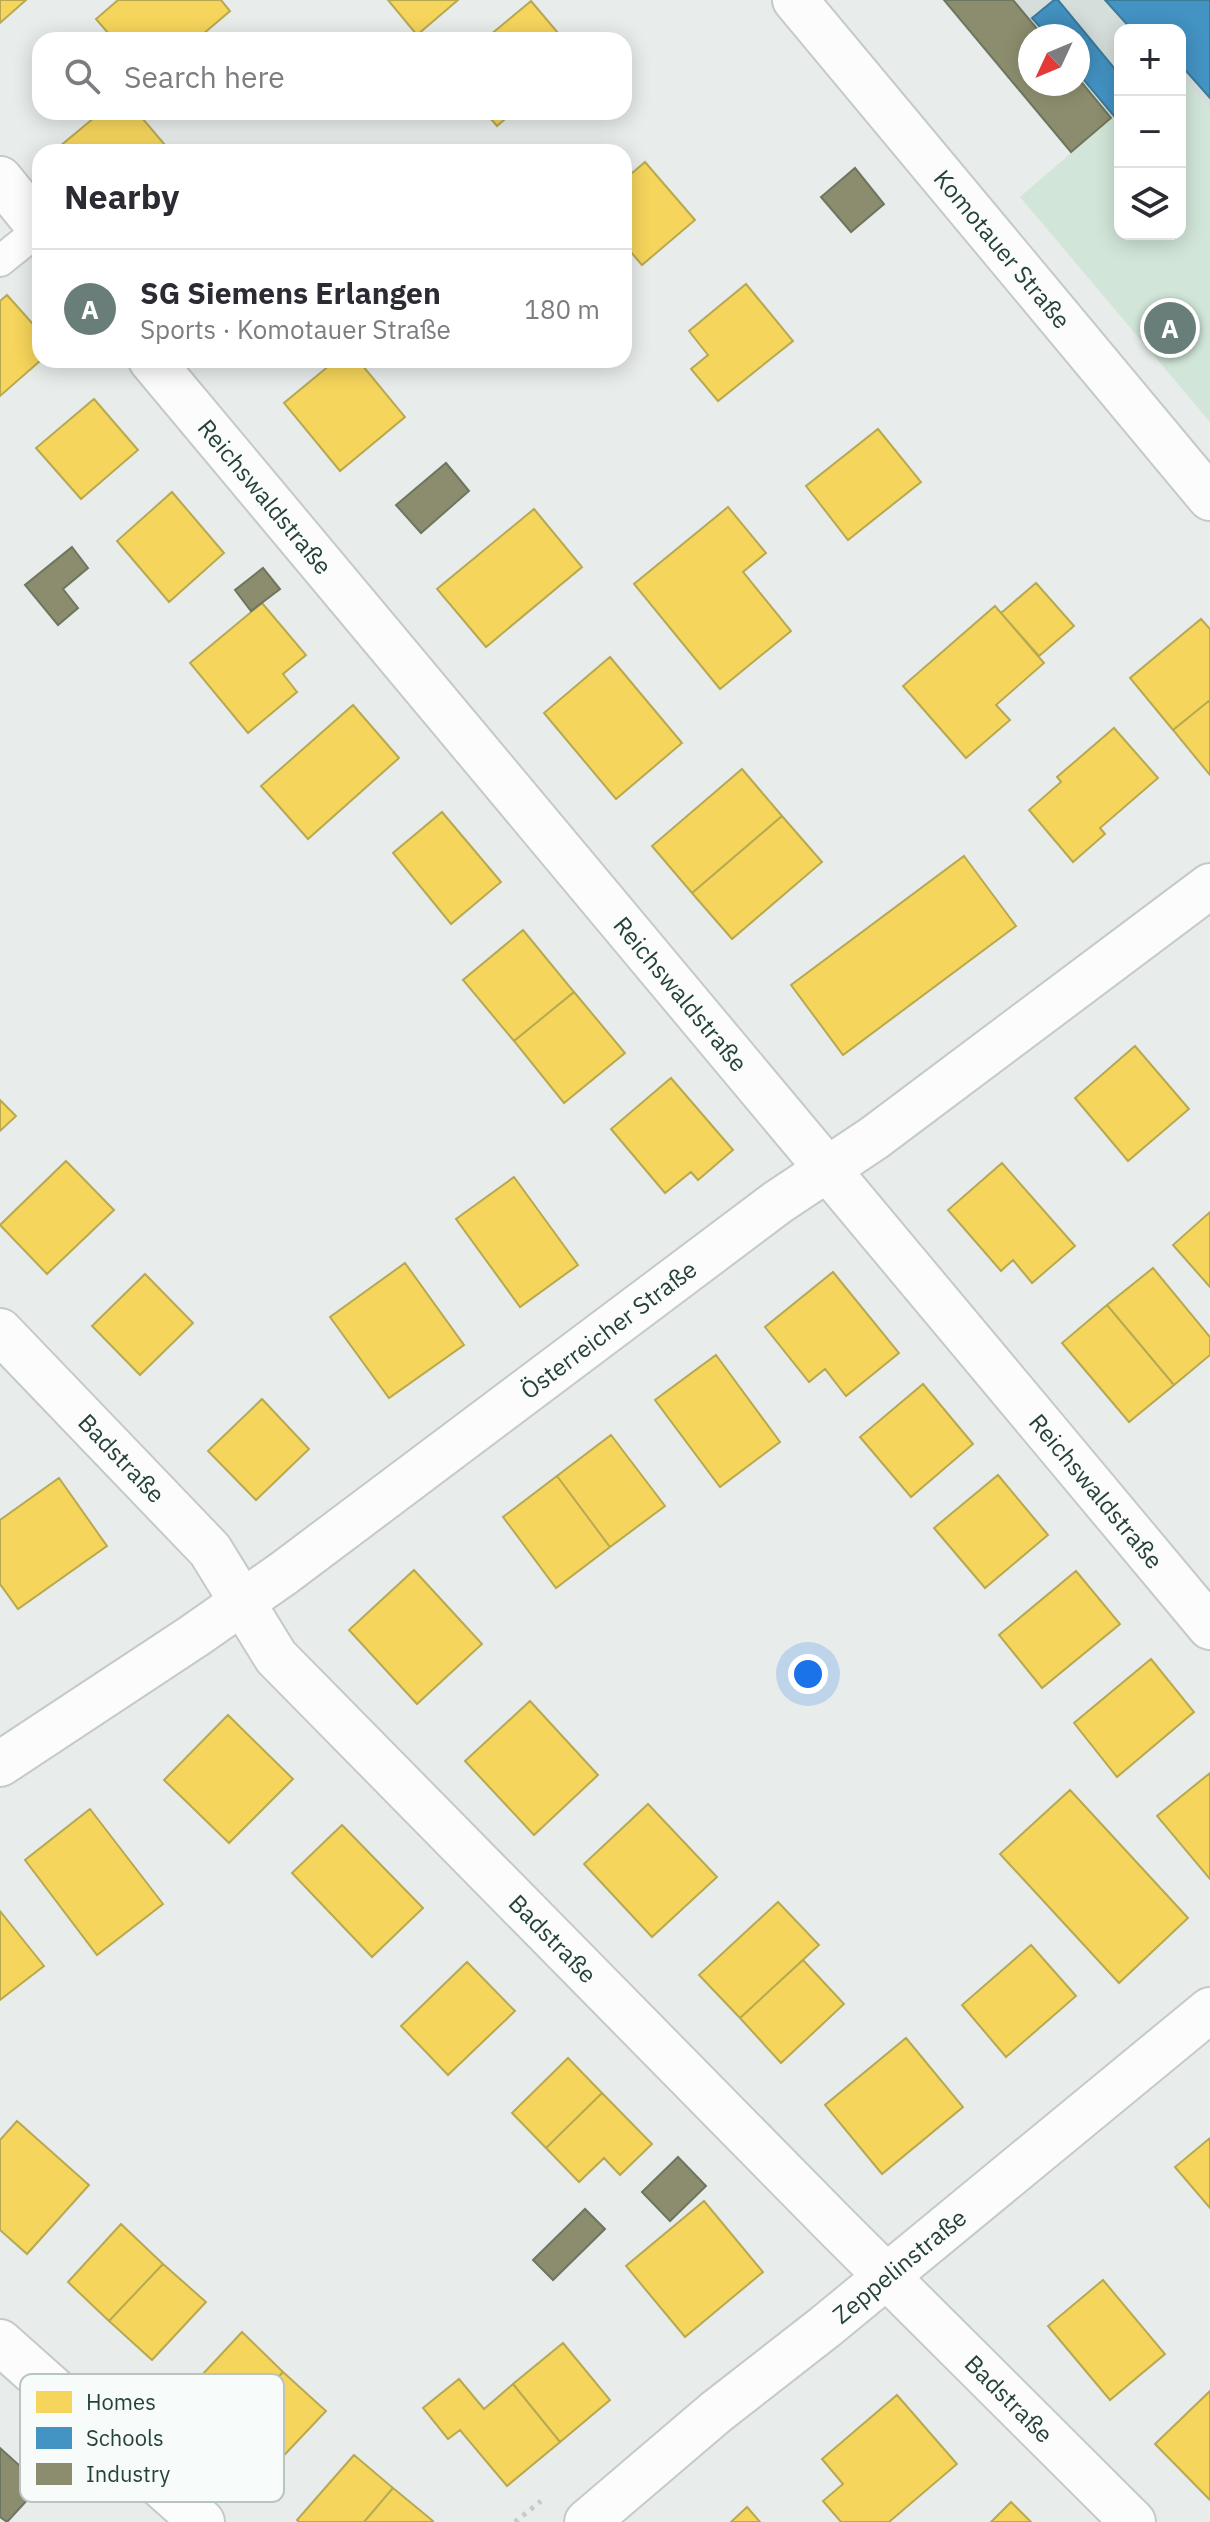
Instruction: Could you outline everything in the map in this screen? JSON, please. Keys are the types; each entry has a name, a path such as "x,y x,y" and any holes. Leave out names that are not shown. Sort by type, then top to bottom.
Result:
{"street":[{"name":"Komotauer Straße","path":"795,0 1210,498"},
{"path":"0,179 32,218"},
{"name":"Reichswaldstraße","path":"158,368 1210,1627"},
{"name":"Österreicher Straße","path":"0,1764 242,1602 778,1202 874,1138 1210,886"},
{"name":"Badstraße","path":"0,1331 210,1550 276,1657 1133,2522"},
{"name":"Zeppelinstraße","path":"587,2522 716,2412 887,2276 1210,2010"},
{"path":"0,2342 36,2374"},
{"path":"180,2502 202,2522"}],"lane":[{"path":"0,261 32,235"}],"shaded area":[{"path":"1013,0 1210,0 1210,109 1186,81 1186,24 1114,24 1114,116 1111,118 1090,93 1090,24 1033,24"}],"green space":[{"path":"1186,81 1210,109 1210,422 1020,197 1114,116 1114,240 1186,240"}],"building: Homes":[{"path":"0,0 26,0 0,23"},
{"path":"118,0 221,0 230,11 205,32 107,32 96,19"},
{"path":"388,0 458,0 421,32 415,32"},
{"path":"531,1 557,32 494,32"},
{"path":"91,120 144,120 164,144 63,144"},
{"path":"645,162 695,220 642,265 632,253 632,173"},
{"path":"746,284 793,341 718,401 691,369 708,355 689,331"},
{"path":"7,295 32,323 32,368 0,396 0,301"},
{"path":"326,368 365,368 405,417 340,471 284,403"},
{"path":"94,399 138,450 81,499 36,448"},
{"path":"878,429 921,482 848,540 806,486"},
{"path":"172,492 224,553 169,602 117,541"},
{"path":"728,507 766,553 743,572 791,631 720,689 634,584"},
{"path":"534,509 582,567 486,647 437,589"},
{"path":"1036,583 1074,626 1039,656 1001,613"},
{"path":"262,603 306,655 283,674 297,692 248,733 190,663"},
{"path":"995,606 1044,663 996,705 1010,720 966,758 903,686"},
{"path":"1201,619 1210,629 1210,700 1173,730 1130,678"},
{"path":"610,657 682,743 616,799 544,713"},
{"path":"1210,700 1210,775 1173,730"},
{"path":"353,705 399,758 308,839 261,786"},
{"path":"1114,728 1158,778 1100,828 1105,834 1073,862 1029,810 1061,782 1057,777"},
{"path":"742,769 782,816 692,893 652,846"},
{"path":"442,812 501,882 451,924 393,853"},
{"path":"782,816 822,862 732,939 692,893"},
{"path":"964,856 1016,926 843,1055 791,985"},
{"path":"523,930 574,992 514,1041 463,980"},
{"path":"574,992 625,1053 564,1103 514,1041"},
{"path":"1135,1046 1189,1109 1128,1161 1075,1098"},
{"path":"671,1078 733,1150 698,1180 691,1172 665,1193 611,1129"},
{"path":"0,1100 16,1116 0,1131"},
{"path":"66,1161 114,1210 47,1274 0,1225"},
{"path":"1002,1163 1075,1246 1032,1283 1013,1260 1001,1271 948,1210"},
{"path":"514,1177 578,1265 520,1307 456,1219"},
{"path":"1210,1212 1210,1287 1173,1245"},
{"path":"405,1263 464,1345 389,1398 330,1317"},
{"path":"1153,1268 1210,1337 1210,1355 1174,1385 1107,1305"},
{"path":"833,1272 899,1353 846,1396 825,1369 809,1382 765,1327"},
{"path":"145,1274 193,1323 140,1375 92,1326"},
{"path":"1107,1305 1174,1385 1129,1422 1062,1343"},
{"path":"716,1355 780,1442 720,1487 655,1400"},
{"path":"923,1384 973,1444 911,1497 860,1437"},
{"path":"262,1399 309,1449 256,1500 208,1451"},
{"path":"611,1435 665,1506 610,1547 557,1476"},
{"path":"998,1475 1048,1535 985,1588 934,1528"},
{"path":"557,1476 610,1547 556,1588 503,1517"},
{"path":"59,1478 107,1546 18,1609 0,1584 0,1520"},
{"path":"414,1570 482,1644 417,1704 349,1630"},
{"path":"1076,1571 1120,1624 1042,1688 999,1635"},
{"path":"1151,1659 1194,1712 1117,1777 1074,1723"},
{"path":"530,1701 598,1775 534,1835 465,1761"},
{"path":"228,1715 293,1779 229,1843 164,1780"},
{"path":"1210,1773 1210,1879 1157,1816"},
{"path":"1070,1790 1188,1918 1119,1983 1000,1854"},
{"path":"648,1804 717,1877 652,1937 584,1864"},
{"path":"90,1809 163,1904 97,1955 25,1860"},
{"path":"342,1825 423,1908 372,1957 292,1873"},
{"path":"778,1902 819,1945 740,2018 699,1975"},
{"path":"0,1911 44,1966 0,2000"},
{"path":"1031,1945 1076,1996 1006,2057 962,2005"},
{"path":"803,1960 844,2004 781,2063 740,2018"},
{"path":"467,1962 515,2011 448,2075 401,2026"},
{"path":"906,2038 963,2107 882,2174 825,2105"},
{"path":"568,2058 602,2093 546,2148 512,2113"},
{"path":"602,2093 652,2144 620,2175 604,2158 579,2182 546,2148"},
{"path":"17,2121 89,2185 27,2254 0,2230 0,2140"},
{"path":"1210,2138 1210,2208 1175,2167"},
{"path":"704,2201 763,2272 685,2337 626,2266"},
{"path":"121,2224 163,2264 109,2321 68,2282"},
{"path":"163,2264 206,2302 152,2360 109,2321"},
{"path":"1103,2280 1165,2354 1110,2400 1048,2326"},
{"path":"242,2332 283,2372 281,2374 203,2374"},
{"path":"563,2343 610,2400 560,2442 513,2384"},
{"path":"283,2372 326,2411 284,2455 284,2374 281,2374"},
{"path":"459,2379 484,2409 513,2384 560,2442 507,2486 460,2430 448,2439 423,2408"},
{"path":"1210,2391 1210,2500 1155,2444"},
{"path":"897,2395 957,2464 889,2522 841,2522 823,2501 843,2484 822,2459"},
{"path":"354,2455 393,2488 364,2522 299,2522 297,2520"},
{"path":"393,2488 433,2521 364,2522"},
{"path":"1011,2502 1031,2522 991,2522"},
{"path":"747,2507 760,2522 731,2522"}],"building: Schools":[{"path":"1058,0 1078,24 1037,24 1032,18"},
{"path":"1105,0 1210,0 1210,98 1186,71 1186,24 1127,24"},
{"path":"1090,39 1114,68 1114,116 1090,87"}],"building: Industry":[{"path":"944,0 1013,0 1033,24 1018,24 1018,89"},
{"path":"1090,93 1111,118 1071,152 1024,96 1090,96"},
{"path":"855,168 884,204 851,232 821,197"},
{"path":"446,463 469,491 421,533 396,505"},
{"path":"72,547 88,568 63,589 78,608 58,625 25,585"},
{"path":"263,568 280,589 251,611 235,590"},
{"path":"678,2157 706,2186 670,2221 642,2192"},
{"path":"585,2209 605,2229 553,2280 533,2260"},
{"path":"0,2448 20,2466 20,2502 25,2502 7,2522 0,2517"}],"place":[{"name":"SG Siemens Erlangen","path":"1170,328"}]}
